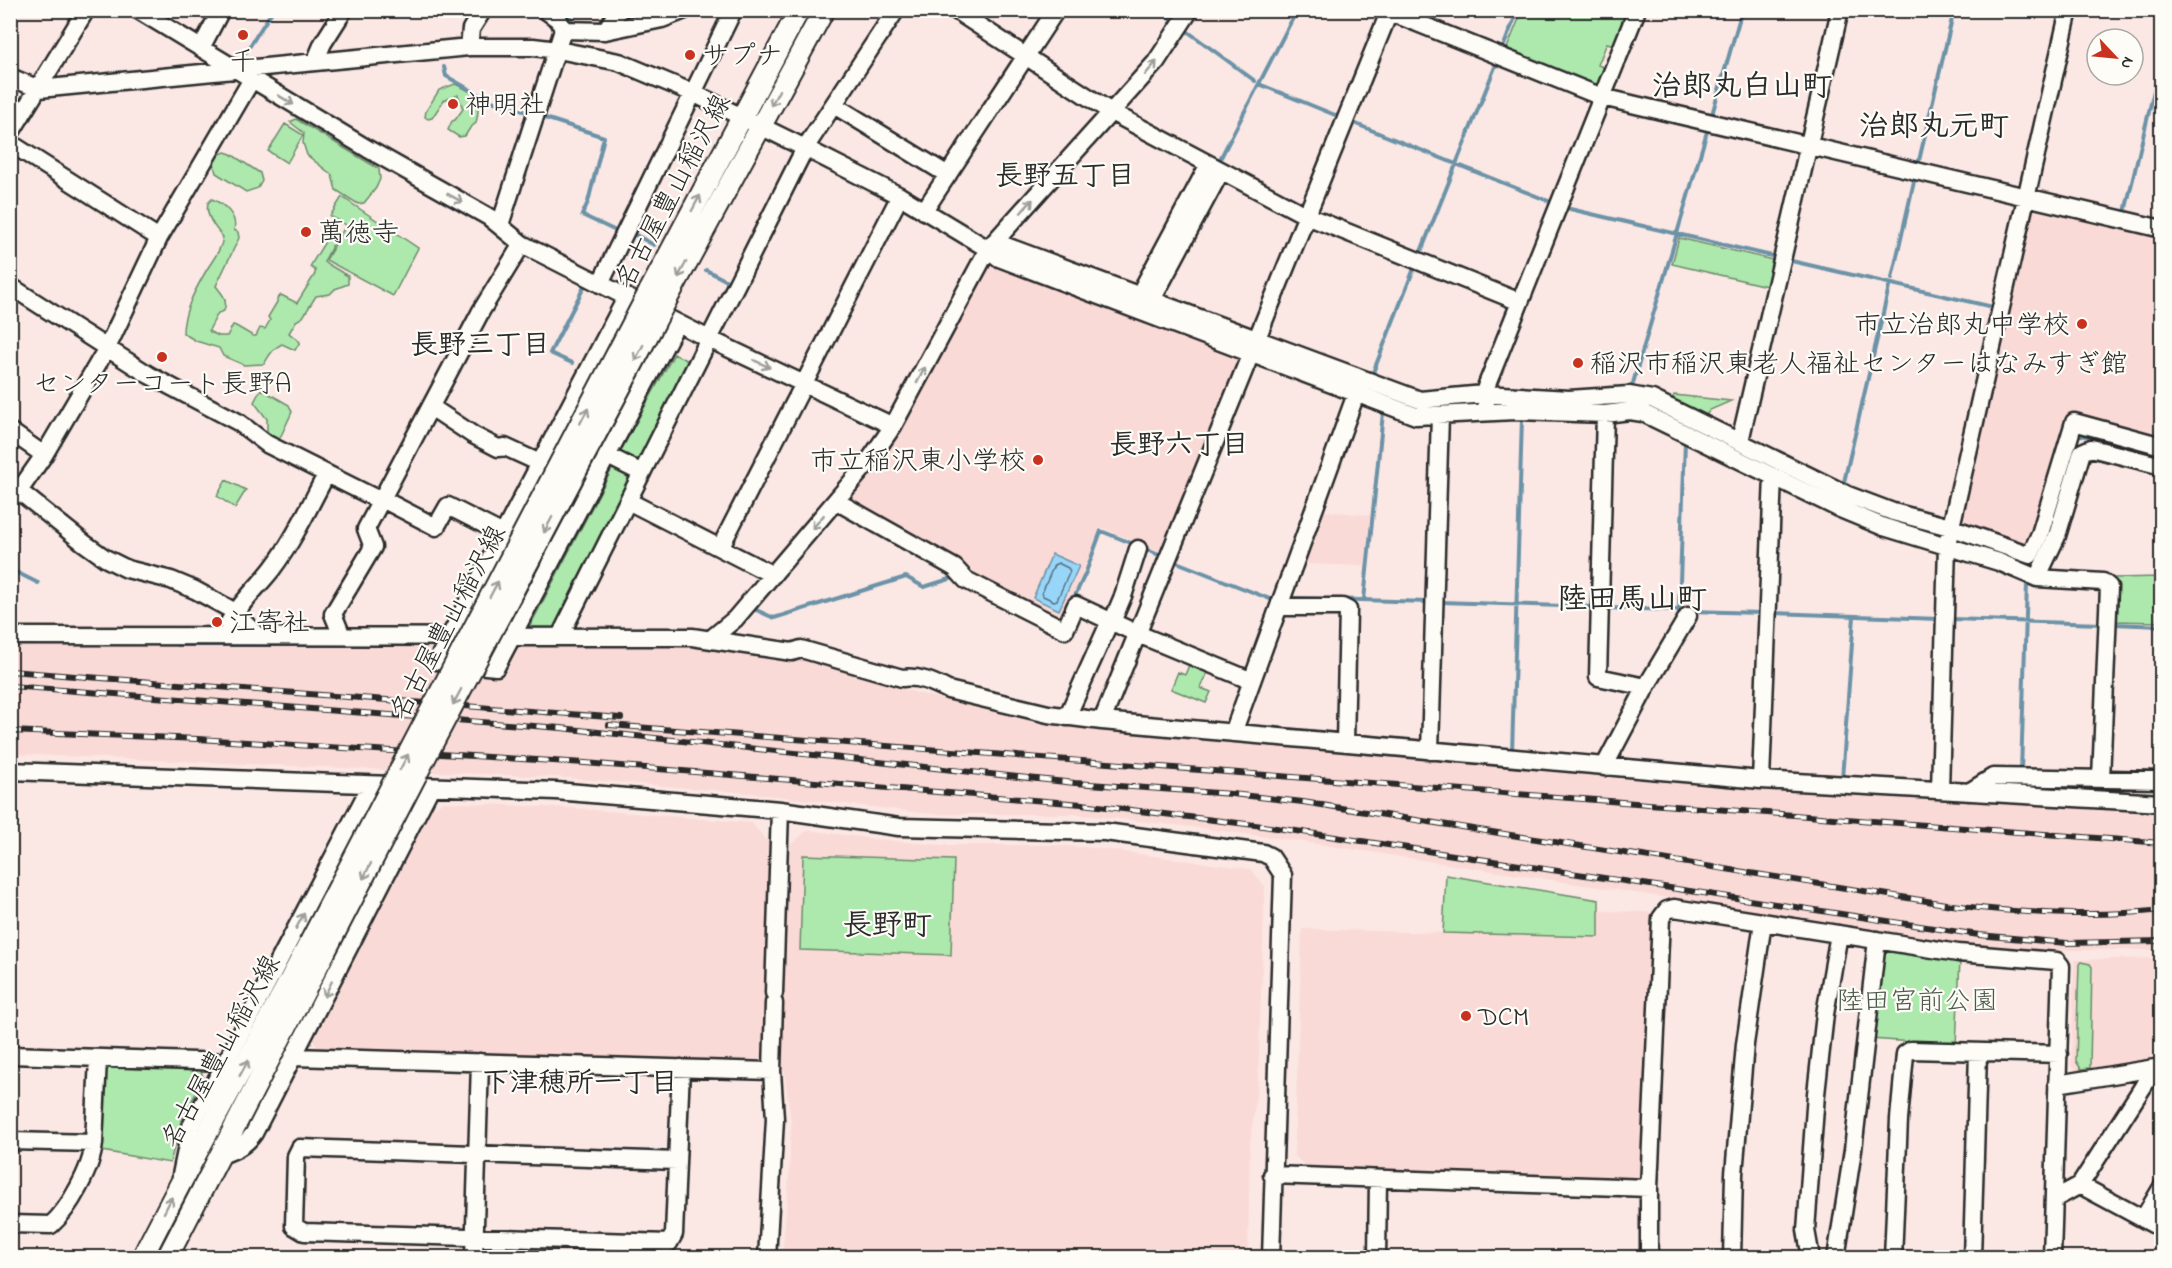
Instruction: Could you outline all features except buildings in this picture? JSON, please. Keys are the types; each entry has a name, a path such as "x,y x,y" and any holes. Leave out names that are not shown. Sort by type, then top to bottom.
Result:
{"main road":[{"name":"名古屋豊山稲沢線","path":"167,1257 221,1155 317,948 658,296 742,117 799,10"},
{"name":"名古屋豊山稲沢線","path":"658,296 761,126 824,10"},
{"name":"名古屋豊山稲沢線","path":"142,1257 179,1182 258,1042 317,948"}],"street":[{"path":"10,134 86,10"},
{"path":"138,10 368,149 489,217 522,244 709,339 893,426"},
{"path":"201,48 221,10"},
{"path":"315,62 323,43 344,10"},
{"path":"469,47 471,29 483,10"},
{"path":"500,225 564,30 559,20 545,10"},
{"path":"605,31 619,10"},
{"path":"564,30 605,31 662,19 685,10"},
{"path":"600,284 731,15 730,10"},
{"path":"560,636 805,148 896,10"},
{"path":"955,10 1112,112 1306,216 1520,302"},
{"path":"924,212 1056,10"},
{"path":"712,638 735,619 866,465 893,426 988,249 1156,62 1190,10"},
{"path":"1488,412 1485,394 1637,10"},
{"path":"1740,441 1840,10"},
{"path":"1940,790 1949,536 2069,10"},
{"path":"1102,722 1388,11 1602,97 2162,229"},
{"path":"10,77 39,89 469,47 507,45 558,50 619,62 693,93 900,196 999,258 1254,346 1420,400 1485,394 1569,399 1629,395 1653,399 1848,495 1949,536 2037,579 2103,582 2109,587 2102,779"},
{"path":"252,79 159,238 107,348 44,455 15,494 105,558 127,569 171,580 195,590 230,609 258,636"},
{"path":"834,105 948,175"},
{"path":"10,143 159,238"},
{"path":"1146,298 1215,167"},
{"path":"720,548 900,196"},
{"path":"342,636 333,614 373,547 366,529 481,311 522,244"},
{"path":"988,249 1006,246 1146,298 1356,394 1416,416 1515,411 1643,413 1838,508 1884,526 1949,536 2030,555 2040,534 2074,422 2162,446"},
{"path":"10,286 149,375 238,422 267,444 326,475 436,527 448,506 503,534"},
{"path":"626,298 437,662 496,667 677,323"},
{"path":"1233,733 1356,394"},
{"path":"431,407 473,435 498,448 505,447 540,463"},
{"path":"1605,414 1598,677 1646,687"},
{"path":"1430,751 1440,415"},
{"path":"10,431 44,455"},
{"path":"2037,579 2057,536 2082,453 2091,448 2162,466"},
{"path":"606,455 642,473"},
{"path":"222,635 233,614 273,568 295,535 326,475"},
{"path":"1761,780 1773,476"},
{"path":"628,501 773,575"},
{"path":"836,501 955,568 966,580 1065,630 1076,605 1138,634 1252,681"},
{"path":"1067,717 1123,596 1138,549"},
{"path":"1279,607 1342,607 1348,610 1345,743"},
{"path":"1604,767 1646,687 1688,616"},
{"path":"10,636 712,638 792,652 801,649 902,678 914,677 934,682 948,690 1048,714 1102,722 1761,780 2162,803"},
{"path":"10,771 556,791 780,810 899,827 1105,832 1263,853 1271,857 1283,875 1271,1257"},
{"path":"1969,792 1993,777 2162,780"},
{"path":"179,1182 190,1126 371,785"},
{"path":"221,1155 237,1150 248,1142 431,787"},
{"path":"767,1257 775,1119 772,1071 780,810"},
{"path":"1649,1257 1649,1188 1661,918 1667,910 1674,909 1958,953 2057,961 2061,966 2052,1257"},
{"path":"1732,1257 1734,1174 1745,1044 1763,922"},
{"path":"1812,1257 1806,1230 1816,1094 1825,1014 1839,934"},
{"path":"1836,1257 1853,1150 1877,940"},
{"path":"1893,1257 1899,1119 1905,1054 1911,1050 2059,1054"},
{"path":"1972,1257 1978,1052"},
{"path":"10,1056 226,1062"},
{"path":"293,1057 772,1071"},
{"path":"10,1224 51,1226 63,1215 93,1157 98,1058"},
{"path":"474,1257 480,1062"},
{"path":"2057,1084 2158,1067"},
{"path":"2054,1199 2080,1185 2158,1067"},
{"path":"677,1161 300,1148 296,1156 294,1226 304,1232 669,1243 674,1234 681,1068"},
{"path":"10,1141 93,1143"},
{"path":"1272,1175 1649,1188"},
{"path":"1377,1257 1378,1179"},
{"path":"2080,1185 2162,1228"},
{"path":"2143,1219 2162,1187"}],"shaded area":[{"name":"市立治郎丸中学校","path":"2037,204 2161,232 2161,442 2072,415 2027,549 1965,527 1958,518 2028,208"},
{"name":"市立稲沢東小学校","path":"998,261 1243,359 1165,554 1100,527 1083,573 1063,616 1059,618 965,569 847,501 847,495 989,263"},
{"path":"1321,507 1323,511 1370,515 1365,566 1302,564"},
{"path":"11,647 431,647 423,667 504,676 518,647 712,648 794,657 921,694 1041,721 1663,782 1843,789 2161,812 2161,950 2048,950 1967,944 1305,842 1073,814 932,814 749,793 554,777 11,754"},
{"path":"442,802 570,808 752,823 767,841 790,845 808,830 941,845 1050,845 1095,848 1250,869 1265,886 1258,1082 1250,1143 1248,1257 782,1257 791,1122 784,1070 761,1057 754,1063 319,1050 313,1040 432,809"},
{"path":"1599,911 1652,912 1645,1171 1638,1180 1308,1169 1294,1155 1302,929 1599,937"},
{"path":"2157,958 2151,1062 2078,1072 2071,1066 2074,960"}],"green space":[{"path":"1522,11 1628,11 1614,45 1607,43 1598,65 1606,68 1599,84 1592,87 1505,53"},
{"path":"455,84 473,94 478,102 476,123 465,136 459,137 448,130 452,121 463,109 458,95 444,100 432,118 425,117 426,111 439,90"},
{"path":"296,119 379,169 380,179 364,203 358,204 336,190 332,175 307,155 303,143 304,133 290,122"},
{"path":"285,124 303,135 287,163 268,151"},
{"path":"225,152 260,173 262,181 258,188 246,192 216,173 213,162 218,155"},
{"path":"342,197 418,248 393,296 326,260 346,225 330,216"},
{"path":"212,199 225,207 232,215 234,230 238,232 239,238 216,286 224,297 225,307 224,311 218,313 210,332 219,336 227,336 233,325 256,336 260,328 265,329 270,320 268,317 281,295 297,303 315,274 315,270 310,267 329,235 334,237 334,242 324,262 348,276 348,284 335,289 330,294 316,296 303,317 296,321 289,333 300,342 295,350 282,344 274,350 264,364 244,365 223,356 219,348 196,341 183,333 190,301 222,242 223,237 208,212 208,203"},
{"path":"1679,238 1777,261 1771,287 1672,264"},
{"path":"674,354 690,362 640,461 634,463 623,458 621,450"},
{"path":"261,389 289,405 292,412 280,438 275,440 267,434 267,419 254,402"},
{"path":"1674,395 1731,401 1710,410 1703,419 1671,403"},
{"path":"618,466 629,472 632,479 559,628 531,632 529,628 612,469"},
{"path":"226,480 246,490 235,508 217,496"},
{"path":"2161,577 2161,622 2113,621 2113,578"},
{"path":"1191,660 1210,667 1201,688 1211,692 1206,703 1171,689 1178,672 1185,675"},
{"path":"803,855 954,860 951,955 800,950"},
{"path":"1446,875 1599,900 1599,937 1443,933"},
{"name":"陸田宮前公園","path":"1887,950 1960,960 1956,1045 1870,1039 1881,956"},
{"path":"2081,962 2090,964 2092,967 2090,1068 2081,1069 2076,1061 2079,964"},
{"path":"111,1067 200,1069 204,1079 182,1118 170,1163 102,1151 104,1072"}],"water":[{"path":"1052,554 1079,566 1059,610 1033,598"}],"waterway":[{"path":"246,52 273,10"},
{"path":"410,14 412,10"},
{"path":"1160,10 1176,23"},
{"path":"1218,163 1297,10"},
{"path":"1502,50 1518,10"},
{"path":"1711,118 1742,10"},
{"path":"1918,165 1954,10"},
{"path":"563,13 572,19"},
{"path":"1187,31 1255,81"},
{"path":"2125,212 2162,57"},
{"path":"1420,254 1497,62"},
{"path":"444,67 446,76 488,100 530,113"},
{"path":"1259,84 1340,117"},
{"path":"542,117 604,137 588,202 582,215 618,232"},
{"path":"1351,122 1551,202"},
{"path":"1631,390 1708,128"},
{"path":"1892,278 1915,177"},
{"path":"1570,209 1776,257"},
{"path":"632,233 654,245"},
{"path":"1787,260 1993,307"},
{"path":"1372,375 1415,266"},
{"path":"706,270 731,283"},
{"path":"572,363 550,353 584,287"},
{"path":"1844,482 1889,287"},
{"path":"1443,406 1475,404"},
{"path":"1364,600 1383,413"},
{"path":"1512,753 1522,418"},
{"path":"2077,437 2078,434 2162,456"},
{"path":"1679,610 1685,441"},
{"path":"2048,535 2053,519"},
{"path":"1903,523 1945,535"},
{"path":"1073,600 1101,531 1136,545"},
{"path":"1143,548 1161,556"},
{"path":"2015,558 2033,566 2037,557"},
{"path":"1174,561 1275,601"},
{"path":"10,569 38,583"},
{"path":"750,612 754,609 774,618 906,577 924,587 956,577"},
{"path":"2021,772 2027,583"},
{"path":"1292,598 1429,602"},
{"path":"1441,602 1593,607"},
{"path":"1605,608 1680,610"},
{"path":"1690,611 1761,613"},
{"path":"1773,613 1939,619"},
{"path":"1842,779 1854,616"},
{"path":"1952,619 2101,624"},
{"path":"2113,624 2162,626"},
{"path":"177,645 429,645"},
{"path":"525,645 695,645"}],"railway":[{"path":"10,671 621,718"},
{"path":"10,686 561,728 1075,783 1232,794 1303,802 1952,905 2057,914 2110,914 2162,910"},
{"path":"609,725 2162,843"},
{"path":"10,731 198,739 585,763 1082,804 1263,826 1979,935 2067,943 2162,941"}],"place":[{"name":"千","path":"243,35"},
{"name":"サプナ","path":"690,55"},
{"name":"神明社","path":"453,104"},
{"name":"萬徳寺","path":"306,232"},
{"name":"市立治郎丸中学校","path":"2082,324"},
{"name":"センターコート長野A","path":"162,357"},
{"name":"稲沢市稲沢東老人福祉センターはなみすぎ館","path":"1578,363"},
{"name":"市立稲沢東小学校","path":"1038,460"},
{"name":"江寄社","path":"217,622"},
{"name":"DCM","path":"1466,1016"}],"district":[{"name":"治郎丸白山町","path":"1742,85"},
{"name":"治郎丸元町","path":"1934,125"},
{"name":"長野五丁目","path":"1065,174"},
{"name":"長野三丁目","path":"480,343"},
{"name":"長野六丁目","path":"1179,443"},
{"name":"陸田馬山町","path":"1632,598"},
{"name":"長野町","path":"887,924"},
{"name":"下津穂所一丁目","path":"580,1081"}]}
